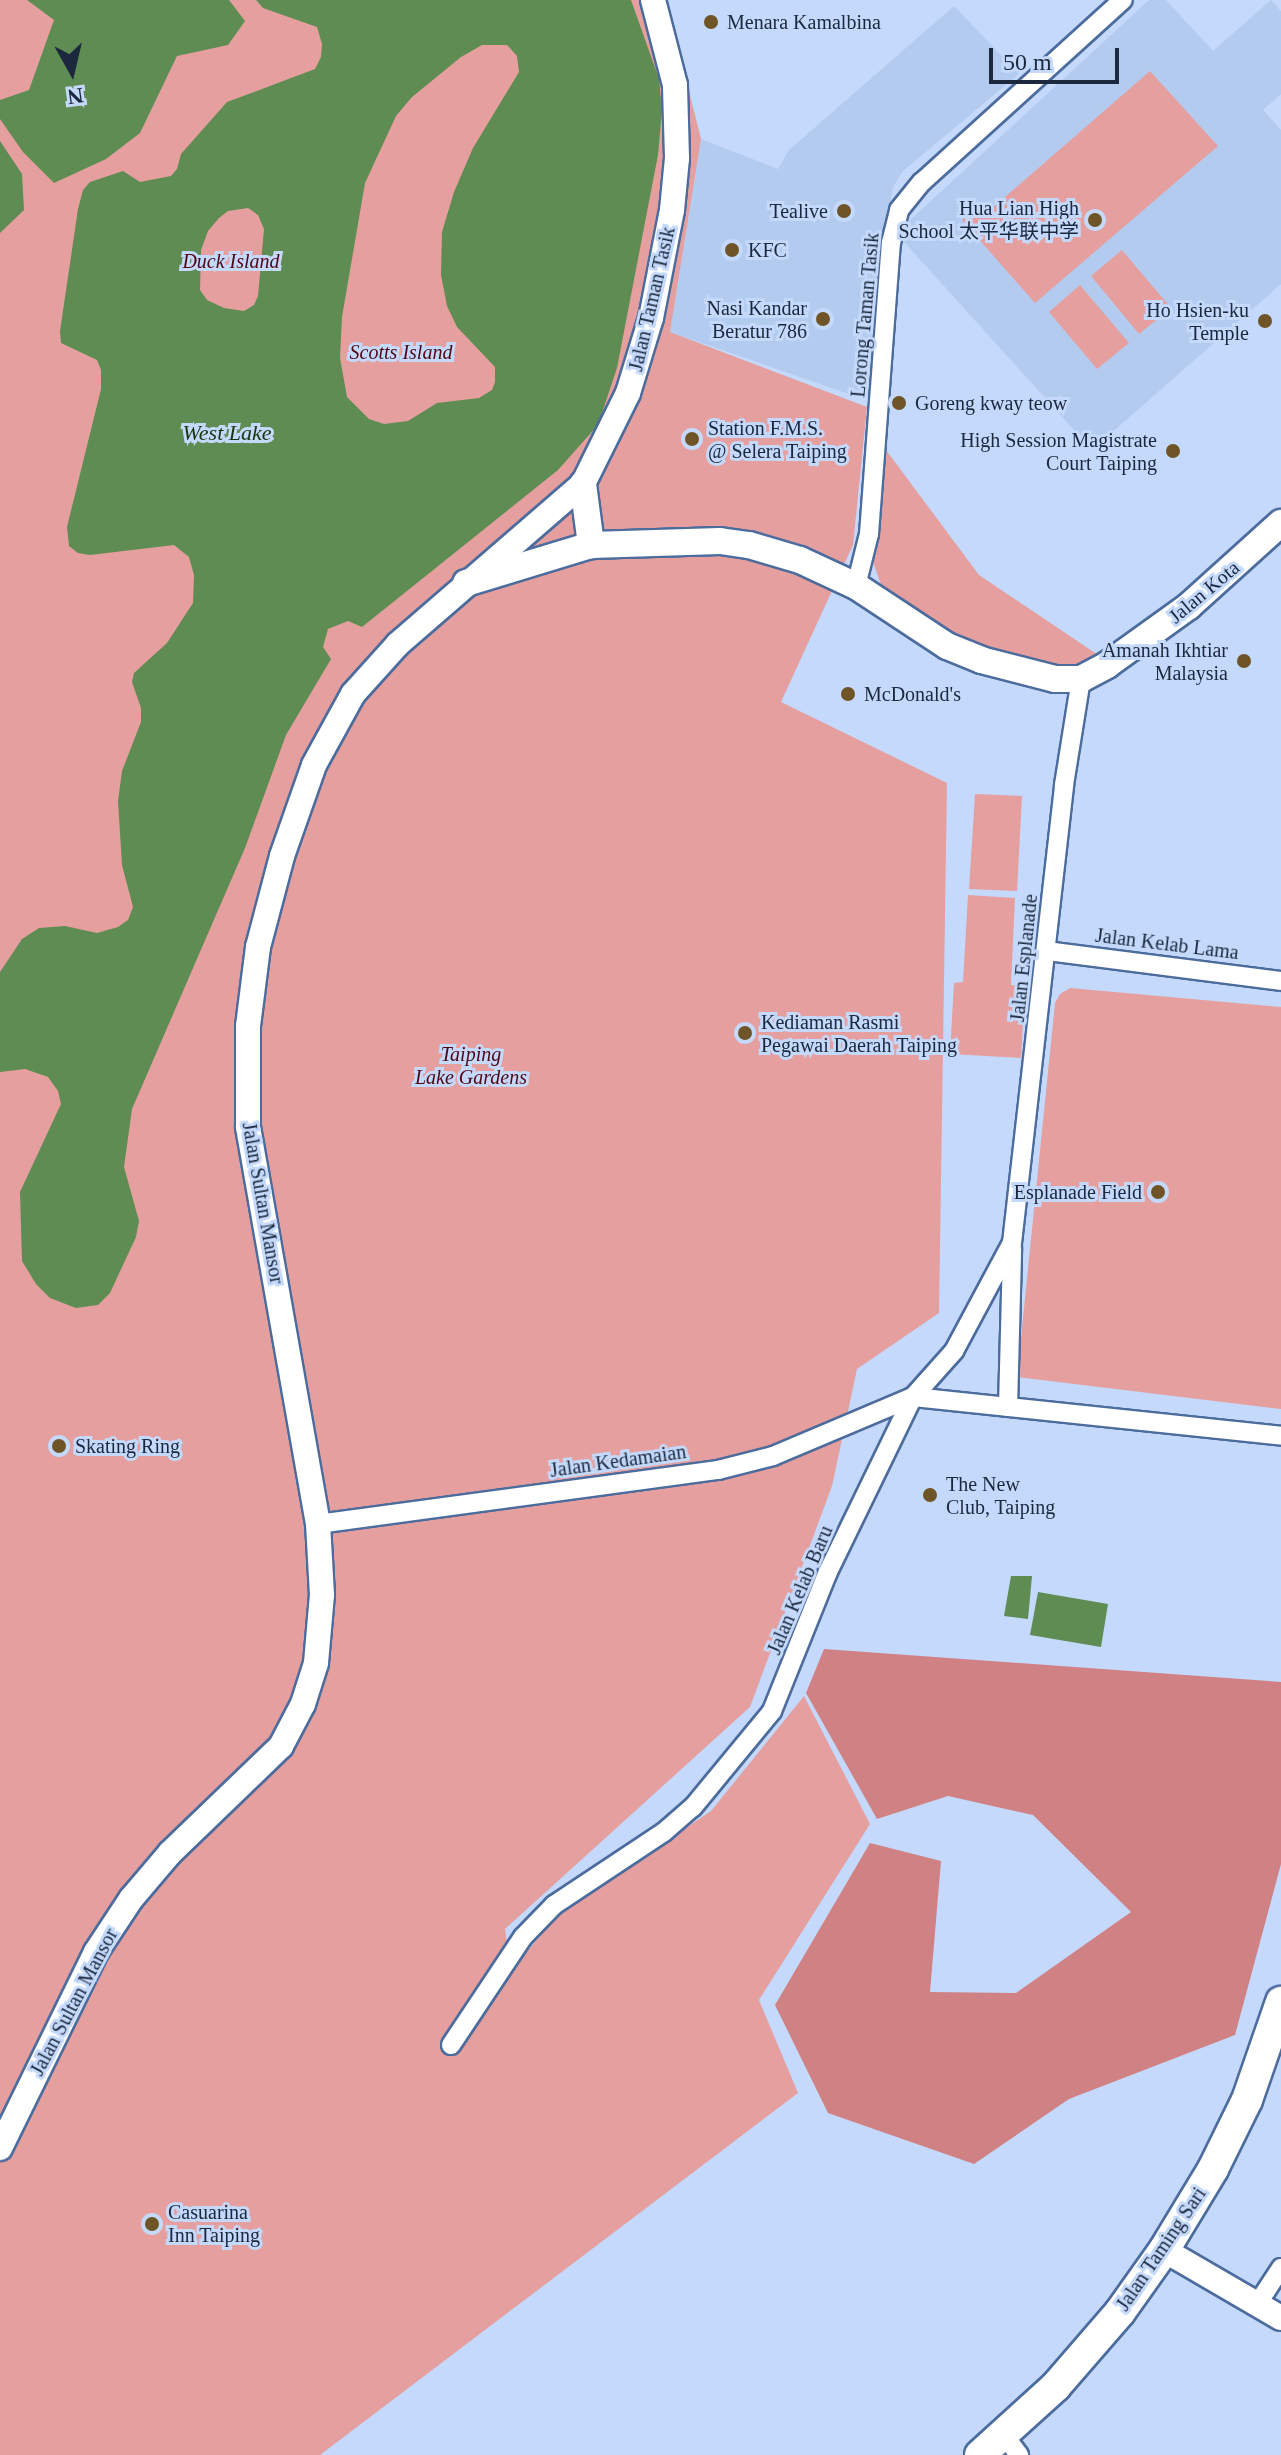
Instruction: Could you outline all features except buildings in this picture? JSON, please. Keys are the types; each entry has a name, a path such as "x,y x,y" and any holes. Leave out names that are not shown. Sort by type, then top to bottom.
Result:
{"main road":[{"path":"583,484 591,545"},
{"name":"Jalan Kota","path":"1081,679 1107,665 1189,606 1281,523"},
{"name":"Jalan Sultan Mansor","path":"466,583 591,545 720,541 749,545 772,549 856,586 958,650 1017,672 1055,679 1081,679"},
{"name":"Jalan Taming Sari","path":"980,2455 1012,2445 1164,2250 1213,2169 1240,2114 1281,2002"}],"street":[{"name":"Jalan Taman Tasik","path":"466,583 583,484 628,393 651,318 672,210 677,158 675,85 653,0"},
{"name":"Lorong Taman Tasik","path":"856,586 869,534 891,243 899,210 922,182 1123,0"},
{"name":"Jalan Sultan Mansor","path":"0,2148 96,1952 131,1899 170,1853 281,1746 303,1704 316,1663 321,1620 318,1524 248,1126 248,1026 258,947 282,856 329,734 353,694 382,662 466,583"},
{"name":"Jalan Esplanade","path":"1008,1407 1012,1243 1064,785 1081,679"},
{"name":"Jalan Kelab Lama","path":"1047,951 1281,981"},
{"name":"Jalan Esplanade","path":"913,1397 954,1351 1012,1243"},
{"name":"Jalan Kedamaian","path":"318,1524 718,1470 773,1456 913,1397"},
{"path":"913,1397 1281,1436"},
{"name":"Jalan Kelab Baru","path":"451,2045 523,1937 554,1905 664,1832 693,1807 772,1711 827,1574 913,1397"},
{"path":"1164,2250 1281,2318"},
{"path":"1258,2303 1281,2268"}],"shaded area":[{"name":"Hua Lian High School 太平华联中学","path":"1149,0 1166,0 1213,51 1271,0 1281,11 1281,94 1263,110 1281,130 1281,284 1092,450 896,233"},
{"path":"954,6 1019,74 903,171 893,187 885,231 872,402 670,332 701,139 778,169 789,150"},
{"path":"824,1649 1281,1682 1281,1864 1235,2035 1069,2099 974,2164 828,2113 775,2005 870,1843 941,1861 930,1992 1016,1993 1131,1912 1033,1815 948,1796 877,1819 806,1693"}],"green space":[{"name":"Taiping Lake Gardens","path":"0,0 666,0 701,139 670,332 867,407 853,545 781,702 947,783 939,1313 857,1369 832,1486 750,1707 505,1929 511,1971 559,1913 711,1811 804,1696 870,1824 759,2000 798,2093 320,2455 0,2455"},
{"path":"1150,71 1218,146 1035,303 962,220 974,211 981,218"},
{"path":"1122,250 1171,308 1139,334 1091,276"},
{"path":"1080,285 1129,343 1097,369 1049,312"},
{"path":"880,442 979,575 1101,657 1076,665 1034,664 944,637 899,608 880,582 871,556"},
{"path":"975,794 1022,796 1017,891 969,889"},
{"path":"968,895 1015,898 1011,985 1025,986 1021,1058 950,1054 954,983 963,982"},
{"name":"Esplanade Field","path":"1070,988 1281,1007 1281,1409 1017,1377 1055,1003 1060,994"}],"water":[{"path":"27,0 229,0 245,21 228,45 177,56 140,133 106,159 54,183 23,152 0,119 0,100 29,90 54,20"},
{"name":"West Lake","path":"256,0 631,0 659,79 662,110 658,155 617,368 598,425 558,470 362,627 348,621 328,629 323,647 331,659 286,735 245,848 132,1109 124,1167 139,1221 136,1237 110,1293 98,1305 76,1308 50,1298 36,1284 22,1261 20,1192 61,1104 58,1091 48,1077 25,1069 0,1072 0,972 22,939 39,928 65,926 97,933 118,927 128,920 133,907 122,865 118,801 122,771 141,722 141,708 132,682 134,673 167,643 193,603 194,575 189,557 174,545 90,555 78,553 69,546 67,527 101,389 101,370 97,360 61,343 60,331 78,209 83,190 90,182 123,171 140,182 171,176 177,169 181,154 227,102 315,69 321,57 322,44 317,27 263,8","holes":["482,45 507,45 517,56 519,72 473,148 454,192 442,232 441,275 447,306 457,327 495,367 495,382 492,390 479,398 437,403 408,421 384,424 369,419 347,397 340,358 342,317 365,183 396,116 412,97 461,57","248,208 258,215 264,229 258,296 254,305 244,311 224,308 207,300 200,290 201,250 208,231 219,218 228,211"]},
{"path":"0,141 22,174 24,210 0,233"},
{"path":"1011,1576 1032,1576 1028,1619 1004,1616"},
{"path":"1038,1592 1108,1604 1101,1647 1030,1635"}],"place":[{"name":"Menara Kamalbina","path":"711,22"},
{"name":"Tealive","path":"844,211"},
{"name":"Hua Lian High School 太平华联中学","path":"1095,220"},
{"name":"KFC","path":"732,250"},
{"name":"Nasi Kandar Beratur 786","path":"823,319"},
{"name":"Ho Hsien-ku Temple","path":"1265,321"},
{"name":"Goreng kway teow","path":"899,403"},
{"name":"Station F.M.S. @ Selera Taiping","path":"692,439"},
{"name":"High Session Magistrate Court Taiping","path":"1173,451"},
{"name":"Amanah Ikhtiar Malaysia","path":"1244,661"},
{"name":"McDonald's","path":"848,694"},
{"name":"Kediaman Rasmi Pegawai Daerah Taiping","path":"745,1033"},
{"name":"Esplanade Field","path":"1158,1192"},
{"name":"Skating Ring","path":"59,1446"},
{"name":"The New Club, Taiping","path":"930,1495"},
{"name":"Casuarina Inn Taiping","path":"152,2224"}],"park label":[{"name":"Duck Island","path":"231,261"},
{"name":"Scotts Island","path":"401,352"}]}
